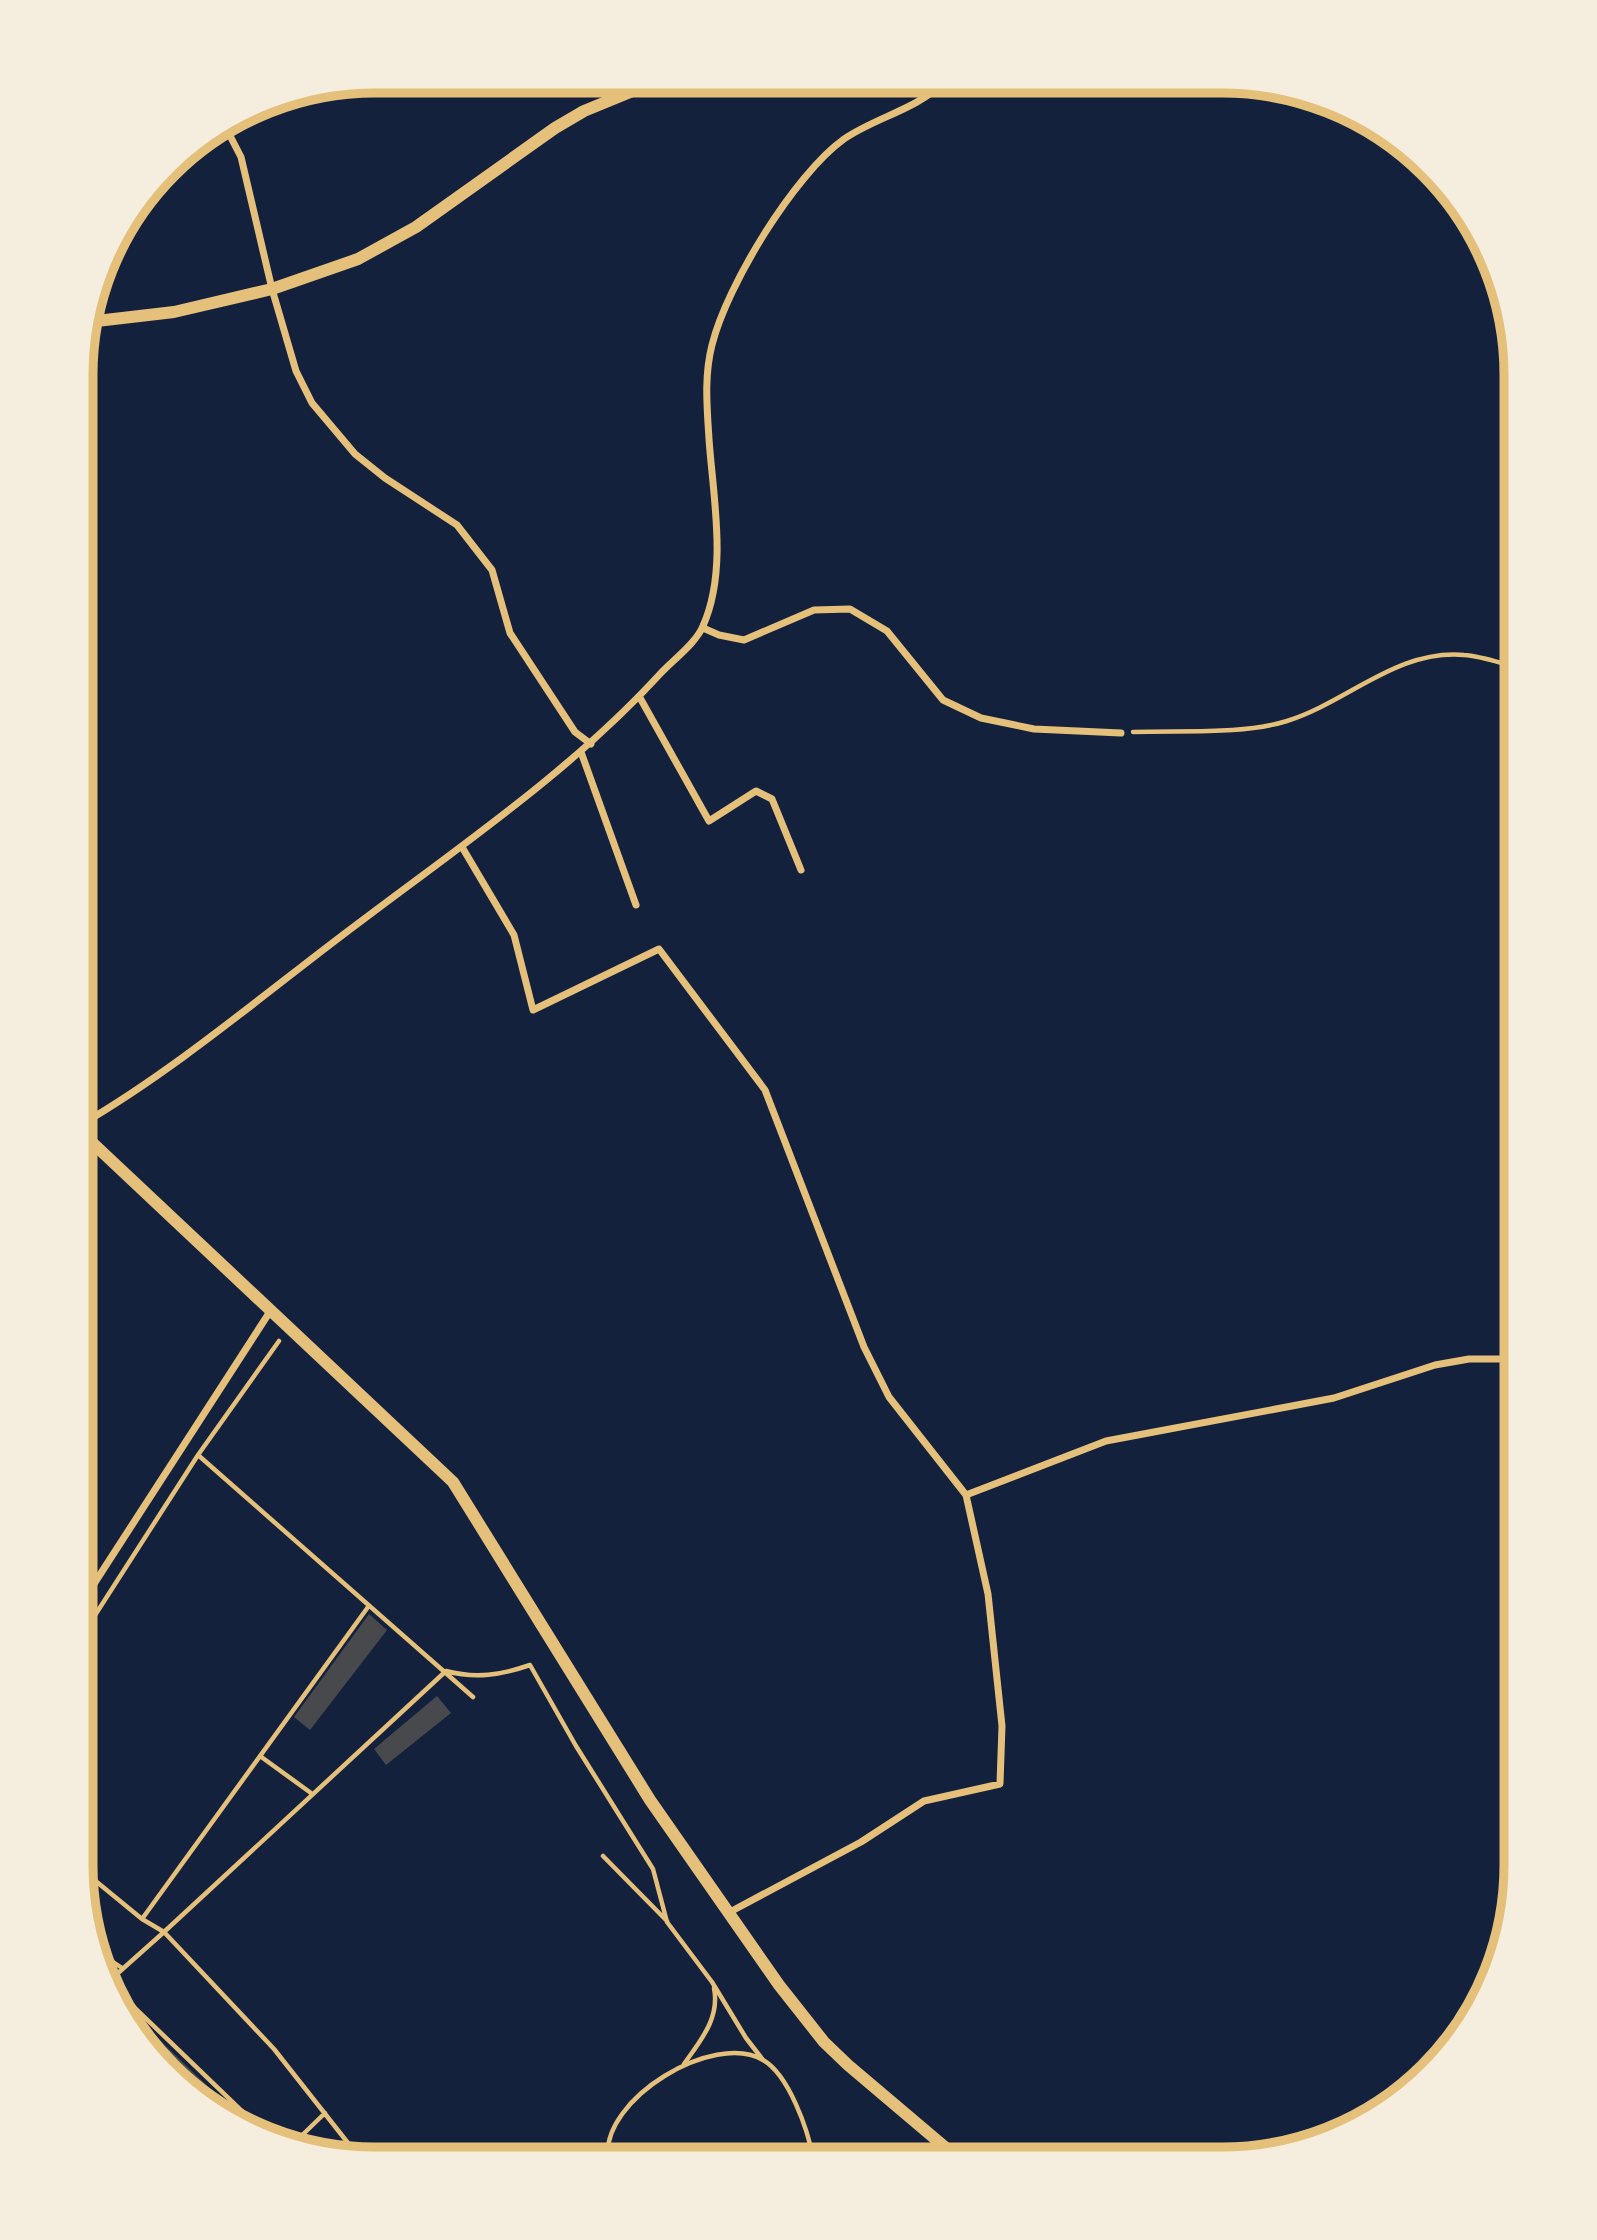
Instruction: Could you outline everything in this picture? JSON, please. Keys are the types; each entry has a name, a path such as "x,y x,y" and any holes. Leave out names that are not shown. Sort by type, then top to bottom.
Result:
{"street":[{"path":"98,320 174,312 272,289 368,254 416,226 564,122 627,93"},
{"path":"93,1118 116,1104 461,847 591,744 702,628 715,569 718,531 705,386 712,345 728,300 776,217 808,176 840,142 867,124 926,100 933,93"},
{"path":"229,134 242,157 272,289 296,371 312,403 355,454 385,478 457,525 492,570 510,633 575,732 591,744"},
{"path":"702,628 719,635 744,639 814,610 850,609 887,631 943,699 981,718 1034,729 1121,733"},
{"path":"639,696 709,821 757,791 772,799 801,870"},
{"path":"580,752 636,905"},
{"path":"461,847 514,935 533,1010 659,948 765,1090 889,1397 966,1495 988,1594 1002,1726 1000,1784 924,1801 861,1842 728,1913"},
{"path":"93,1143 453,1482 650,1800 728,1913 824,2042 877,2093 943,2147"},
{"path":"93,1585 271,1310"},
{"path":"966,1495 1106,1441 1335,1398 1435,1365 1469,1359 1504,1359"}],"path":[{"path":"1121,733 1253,727 1285,722 1333,704 1374,677 1424,656 1464,654 1504,664"},
{"path":"93,1618 198,1455 279,1341"},
{"path":"198,1455 368,1607 446,1671 473,1698"},
{"path":"142,1919 368,1607"},
{"path":"446,1671 471,1676 497,1675 530,1665 576,1746 653,1869 667,1922"},
{"path":"115,1975 446,1671"},
{"path":"260,1756 311,1793"},
{"path":"603,1856 667,1922 712,1982 746,2038 780,2078 809,2135 811,2147"},
{"path":"93,1879 142,1919 164,1932 274,2049 351,2146"},
{"path":"109,1959 122,1968"},
{"path":"683,2065 708,2031 716,2001 712,1982"},
{"path":"129,2002 248,2117"},
{"path":"608,2147 608,2138 623,2112 657,2079 683,2065 737,2053 763,2060"},
{"path":"300,2137 325,2113"}],"building":[{"path":"369,1614 387,1630 310,1730 294,1717"},
{"path":"437,1696 451,1713 386,1765 374,1749"},
{"path":"139,2020 227,2105 175,2065"}]}
